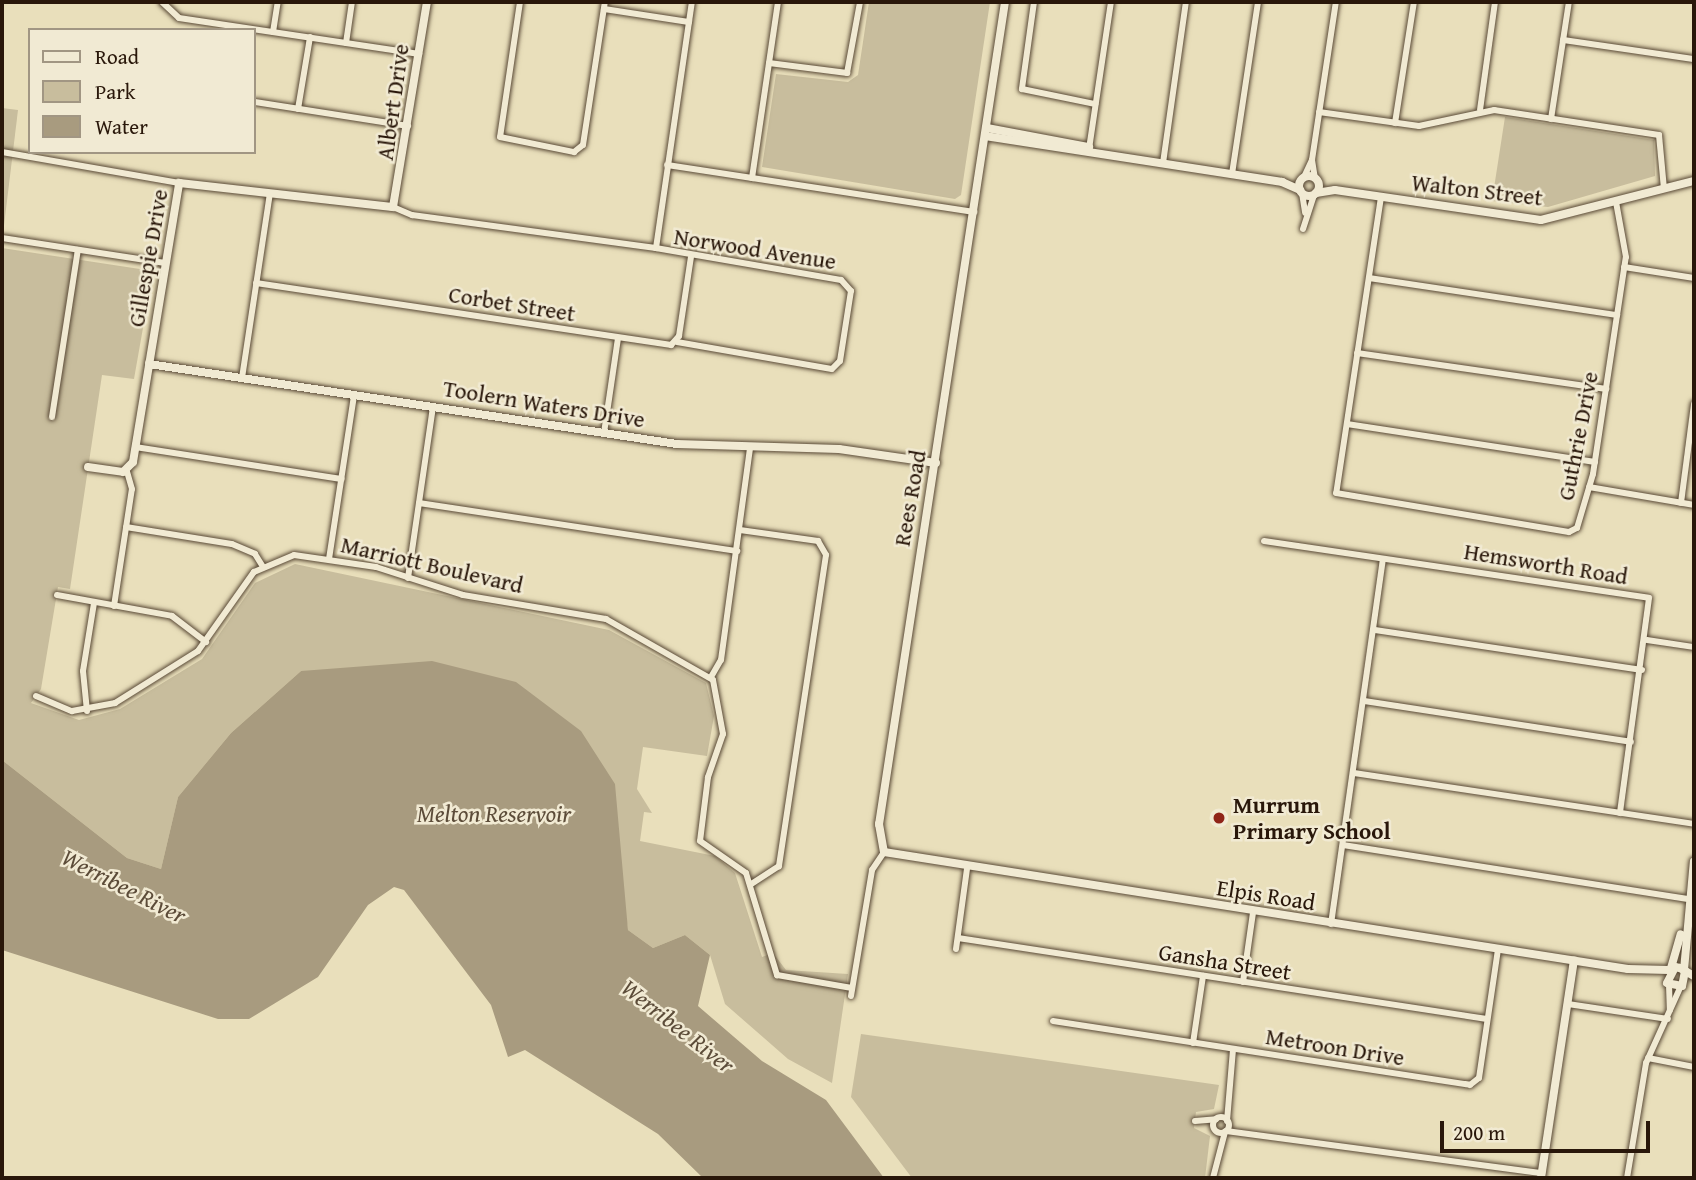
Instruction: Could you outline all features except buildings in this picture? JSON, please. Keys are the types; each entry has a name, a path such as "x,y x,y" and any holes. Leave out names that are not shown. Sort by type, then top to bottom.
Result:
{"street":[{"path":"162,2 179,18 246,28"},
{"path":"273,32 278,2"},
{"path":"346,43 352,2"},
{"name":"Albert Drive","path":"393,207 427,2"},
{"path":"520,2 500,136 574,152 583,145 604,5 689,22"},
{"name":"Norwood Avenue","path":"677,342 827,369 840,361 851,291 846,281 691,257 656,248 692,2"},
{"path":"752,178 778,2"},
{"path":"769,63 847,73 860,2"},
{"name":"Rees Road","path":"884,852 879,824 1005,2"},
{"path":"1034,2 1022,89 1096,104"},
{"path":"1089,150 1111,2"},
{"path":"1163,163 1186,2"},
{"path":"1232,174 1258,2"},
{"path":"1305,213 1315,194 1316,179 1312,160 1336,2"},
{"path":"1395,123 1414,2"},
{"path":"1480,110 1495,2"},
{"path":"1551,119 1569,2"},
{"path":"256,29 419,54"},
{"path":"298,109 310,37"},
{"path":"1563,40 1694,59"},
{"path":"256,102 408,126"},
{"path":"1319,112 1425,126 1480,110 1659,135 1664,189"},
{"path":"986,132 1282,182 1301,192"},
{"path":"2,152 179,183"},
{"path":"66,162 68,154"},
{"path":"1303,229 1305,213 1301,192 1302,178 1312,160"},
{"path":"667,166 974,212"},
{"path":"1282,182 1302,178 1316,179"},
{"name":"Walton Street","path":"1316,179 1335,190"},
{"name":"Walton Street","path":"1301,192 1315,194 1335,190 1541,220 1694,181"},
{"name":"Gillespie Drive","path":"127,471 135,447 179,183 393,207"},
{"path":"242,378 270,193"},
{"path":"1381,197 1347,424 1595,462"},
{"name":"Guthrie Drive","path":"1347,424 1336,493 1569,531 1577,528 1595,462 1625,267 1627,243 1616,202"},
{"path":"393,207 412,215 656,248"},
{"path":"2,238 165,264"},
{"path":"52,417 78,250"},
{"path":"677,342 691,257"},
{"path":"1625,267 1694,278"},
{"path":"1369,278 1617,315"},
{"name":"Corbet Street","path":"256,283 618,338 677,342"},
{"path":"604,433 618,338"},
{"path":"1357,353 1606,389"},
{"name":"Toolern Waters Drive","path":"149,364 604,433 750,448 839,449 936,463"},
{"path":"330,559 354,395"},
{"path":"1681,503 1694,404"},
{"path":"408,578 433,407"},
{"path":"135,447 342,479"},
{"path":"750,448 721,660 710,677 723,734 699,838 740,866 751,884 777,975 852,988"},
{"path":"88,467 127,471 132,489 114,606"},
{"path":"1589,487 1694,505"},
{"path":"419,503 737,551"},
{"path":"126,527 232,544 255,554 263,567"},
{"path":"740,530 818,541 826,555 779,866 751,884"},
{"name":"Hemsworth Road","path":"1264,541 1645,597 1652,605 1620,813"},
{"name":"Marriott Boulevard","path":"36,696 62,709 87,710 115,702 206,642 246,581 263,567 294,555 330,559 463,595 599,617 710,677"},
{"path":"1331,924 1383,560"},
{"path":"57,595 172,616 206,642"},
{"path":"87,710 83,671 94,603"},
{"path":"1375,629 1642,670"},
{"path":"1647,640 1694,647"},
{"path":"1364,701 1631,741"},
{"path":"1353,773 1694,824"},
{"path":"1343,845 1688,899"},
{"path":"850,996 872,870 884,852"},
{"name":"Elpis Road","path":"884,852 967,869 1498,950 1642,971 1684,970"},
{"path":"1627,1178 1648,1058 1681,987 1686,917 1694,861"},
{"path":"956,949 967,869"},
{"path":"1243,982 1253,912"},
{"path":"1669,1016 1670,969 1686,917"},
{"name":"Gansha Street","path":"958,939 1487,1019"},
{"name":"Metroon Drive","path":"1053,1021 1470,1086 1479,1078 1498,950"},
{"path":"1245,1129 1226,1132 1196,1121 1217,1119 1245,1129 1542,1176 1574,960"},
{"path":"1684,970 1694,976"},
{"name":"Elpis Road","path":"1642,971 1668,984 1681,987"},
{"path":"1193,1043 1203,976"},
{"path":"1681,987 1694,986"},
{"path":"1568,1004 1669,1016"},
{"path":"1213,1178 1218,1148 1228,1121 1226,1097 1233,1049"},
{"path":"1648,1058 1694,1067"},
{"path":"1218,1148 1215,1130 1226,1097"}],"green space":[{"path":"869,2 990,2 961,195 955,199 762,167 776,74 848,82 858,75"},
{"path":"2,108 18,110 2,242"},
{"path":"1505,117 1654,140 1655,176 1548,207 1492,201"},
{"path":"2,248 153,271 134,379 102,375 70,589 58,587 41,689 31,703 79,720 120,709 202,659 255,583 295,564 609,630 706,683 714,716 707,756 643,747 637,789 652,813 644,812 640,841 715,856 735,873 762,957 773,953 786,970 848,974 832,1083 788,1059 725,1004 710,955 685,935 653,948 628,930 622,888 301,671 231,733 178,797 161,869 127,858 2,760"},
{"path":"861,1034 1219,1085 1214,1109 1196,1112 1194,1128 1210,1136 1205,1178 912,1178 851,1097"}],"water":[{"name":"Melton Reservoir","path":"432,661 516,682 581,731 615,784 628,930 653,948 685,935 710,955 698,1006 762,1061 826,1100 884,1178 703,1178 658,1134 525,1050 508,1057 491,1005 404,890 394,887 368,905 318,977 249,1019 218,1019 2,950 2,760 127,858 161,869 178,797 231,733 301,671"}],"place":[{"name":"Murrum Primary School","path":"1219,818"}],"water label":[{"name":"Werribee River","path":"124,886"},
{"name":"Werribee River","path":"678,1026"}]}
